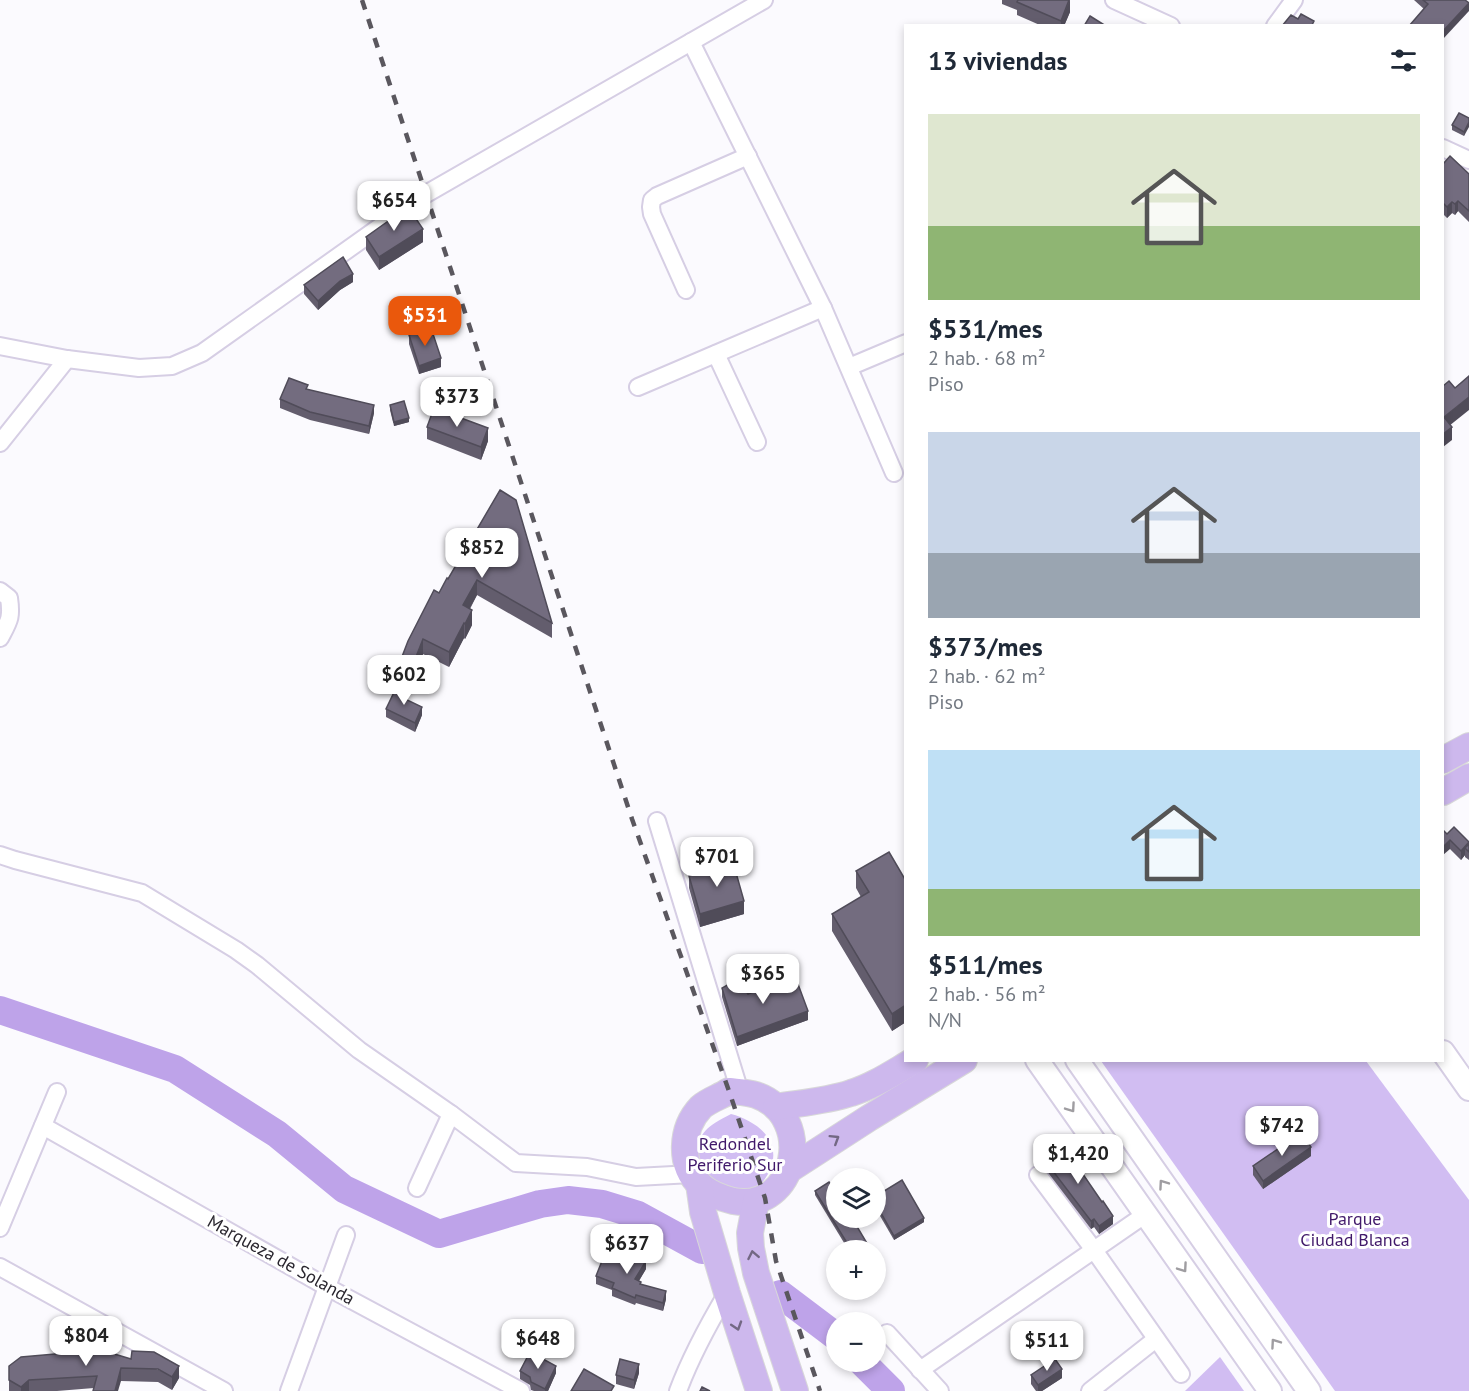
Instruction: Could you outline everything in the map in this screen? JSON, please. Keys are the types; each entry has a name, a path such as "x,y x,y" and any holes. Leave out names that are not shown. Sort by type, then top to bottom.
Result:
{"main road":[{"path":"1444,759 1469,746"},
{"path":"1444,791 1469,777"},
{"path":"1444,1053 1469,1089"},
{"path":"776,1107 818,1101 851,1093 882,1080 912,1062"},
{"path":"787,1171 961,1062"},
{"path":"1038,1062 1270,1391"},
{"path":"1078,1062 1309,1391"},
{"path":"695,1179 710,1193 721,1198 744,1203 765,1198 781,1184 792,1159 792,1137 783,1115 767,1100 757,1095 729,1091 713,1099 694,1115 685,1138 684,1150 687,1163 695,1179 727,1293 759,1391"},
{"path":"1102,1152 1128,1134"},
{"path":"756,1201 750,1233 756,1273 795,1391"}],"street":[{"path":"0,346 67,360 139,368 172,366 202,353 426,194 764,0"},
{"path":"1114,0 1136,4 1168,24"},
{"path":"1276,24 1294,0"},
{"path":"691,42 823,308 894,473"},
{"path":"1444,148 1469,160"},
{"path":"686,290 652,214 652,200 748,156"},
{"path":"638,387 823,308"},
{"path":"849,368 904,344"},
{"path":"716,354 757,442"},
{"path":"0,443 67,360"},
{"path":"0,591 9,598 10,619 0,638"},
{"path":"657,821 740,1092"},
{"path":"0,855 142,893 257,965 359,1050 516,1163 586,1167 636,1177 695,1179"},
{"path":"0,1227 57,1092"},
{"path":"417,1188 451,1114"},
{"name":"Marqueza de Solanda","path":"43,1126 327,1287 521,1391"},
{"path":"1038,1175 1181,1374"},
{"path":"920,1370 1146,1214"},
{"path":"289,1391 346,1235"},
{"path":"0,1267 224,1391"},
{"path":"678,1391 705,1329 727,1293"},
{"path":"887,1333 940,1391"},
{"path":"1090,1391 1156,1339"}],"green space":[{"name":"Parque Ciudad Blanca","path":"1102,1062 1367,1062 1469,1200 1469,1391 1335,1391"},
{"name":"Redondel Periferio Sur","path":"731,1114 751,1122 766,1135 771,1143 773,1153 768,1174 753,1191 729,1192 699,1169 698,1148 703,1134 713,1124"},
{"path":"1220,1357 1244,1391 1185,1391"}],"building":[{"path":"1018,0 1069,0 1061,21 1017,2"},
{"path":"1423,0 1465,0 1469,3 1444,30 1444,24 1411,24 1428,4"},
{"path":"1301,14 1314,21 1312,24 1284,24 1291,15 1298,19"},
{"path":"1090,16 1103,24 1085,24"},
{"path":"1459,113 1469,118 1464,132 1452,125"},
{"path":"1450,156 1469,174 1469,211 1458,201 1455,204 1452,202 1447,207 1444,204 1444,163"},
{"path":"408,207 423,229 379,257 366,237"},
{"path":"343,257 353,274 340,281 318,301 304,285"},
{"path":"431,328 441,358 419,366 409,335"},
{"path":"1469,376 1469,397 1444,417 1444,385 1449,381 1455,388"},
{"path":"289,378 308,385 306,389 374,405 369,426 310,412 280,399"},
{"path":"404,401 409,418 394,422 390,405"},
{"path":"434,408 488,428 481,447 427,427"},
{"path":"1444,417 1452,427 1444,433"},
{"path":"500,490 516,500 552,623 477,580 463,605 472,610 449,652 423,639 410,672 398,667 408,641 434,590 439,593"},
{"path":"397,686 408,692 405,699 422,707 415,723 386,709"},
{"path":"1454,827 1469,842 1461,851 1450,840 1444,846 1444,831 1447,834"},
{"path":"889,852 904,878 904,1006 892,1014 832,914 869,892 856,871"},
{"path":"733,862 744,901 700,914 689,876"},
{"path":"795,976 808,1011 737,1037 722,988 738,979 748,994"},
{"path":"1298,1135 1303,1135 1311,1147 1263,1181 1253,1166"},
{"path":"1063,1145 1113,1216 1099,1226 1094,1219 1091,1221 1043,1158"},
{"path":"902,1180 924,1218 894,1236 886,1222 886,1190"},
{"path":"826,1184 826,1209 815,1191"},
{"path":"838,1228 858,1228 865,1240 845,1240"},
{"path":"608,1246 646,1261 635,1279 641,1282 640,1284 666,1291 663,1303 636,1295 635,1298 612,1288 614,1283 596,1276"},
{"path":"101,1350 131,1359 132,1351 154,1352 179,1366 172,1377 158,1369 121,1368 115,1391 93,1391 97,1376 29,1380 21,1387 9,1380 9,1366 21,1357"},
{"path":"530,1352 556,1366 545,1389 531,1382 530,1377 520,1371"},
{"path":"620,1359 639,1364 634,1380 616,1375"},
{"path":"1055,1359 1062,1369 1038,1385 1031,1375"},
{"path":"584,1369 614,1386 611,1391 571,1391"}],"waterway":[{"path":"0,1010 175,1069 277,1134 344,1189 439,1234 540,1204 568,1200 602,1204 638,1215 702,1250"},
{"path":"780,1294 826,1329"},
{"path":"872,1372 891,1391"}],"railway":[{"path":"362,0 632,819 765,1198 776,1261 820,1391"}]}
